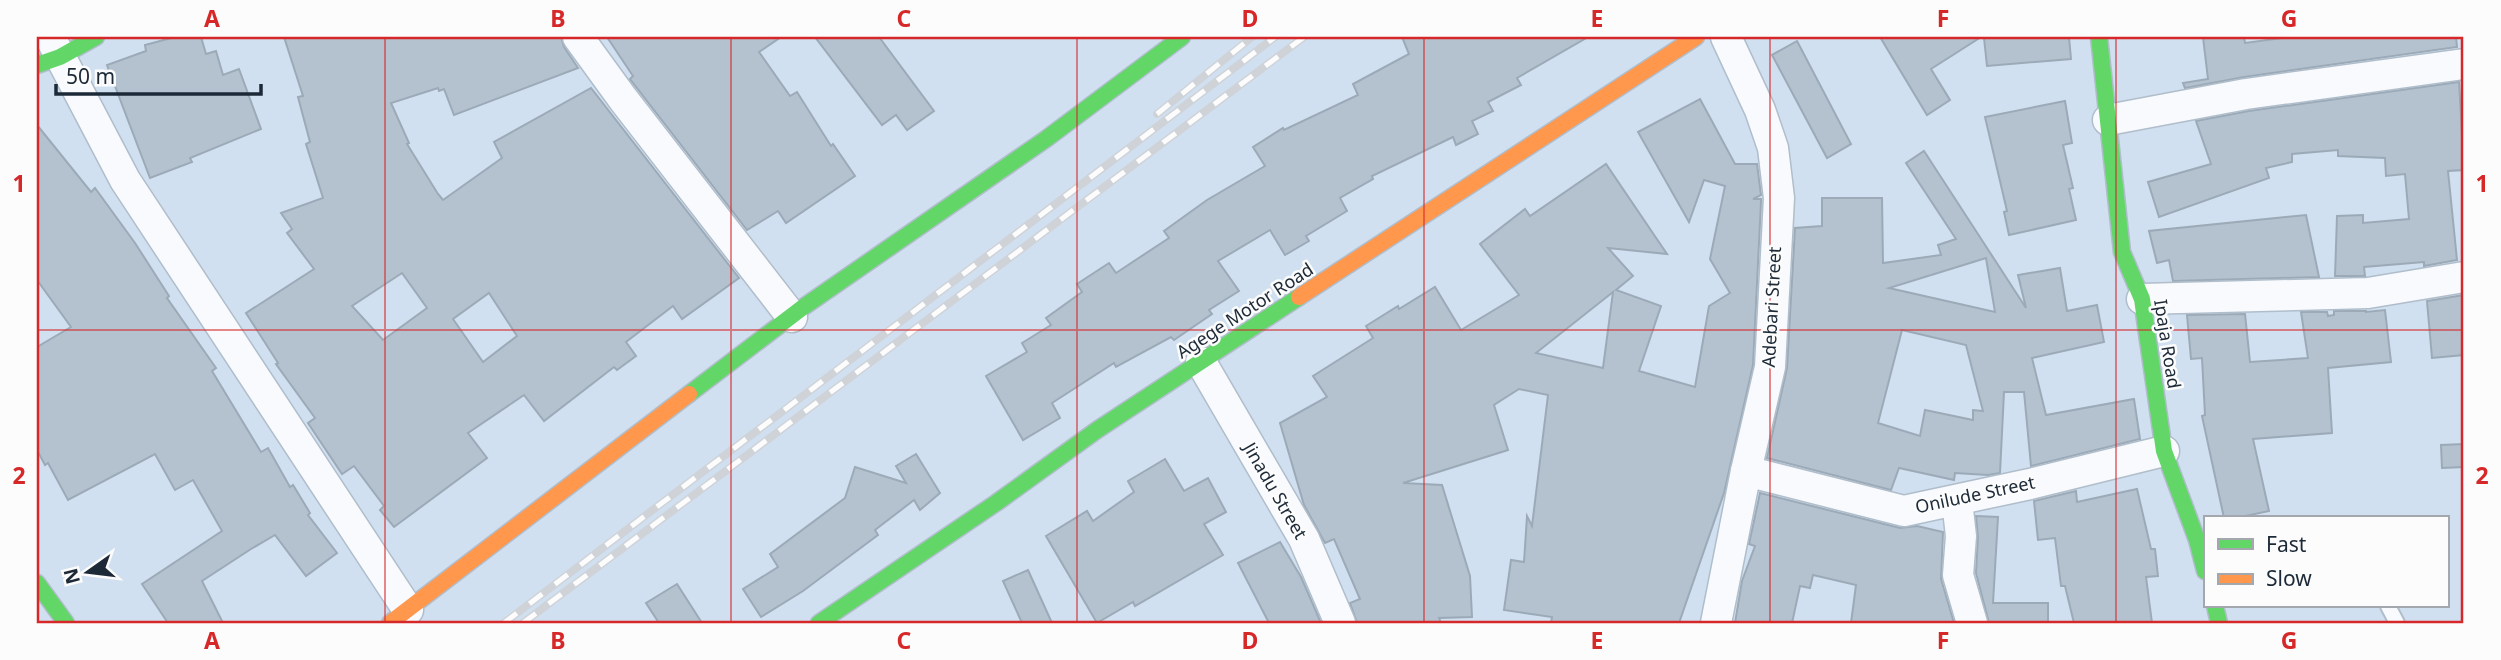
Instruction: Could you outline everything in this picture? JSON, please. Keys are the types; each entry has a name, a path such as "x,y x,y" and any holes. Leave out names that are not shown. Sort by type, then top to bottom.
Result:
{"main road":[{"path":"50,46 96,37"},
{"path":"399,616 792,317 1046,139 1182,37"},
{"name":"Agege Motor Road","path":"819,623 996,503 1097,430 1696,37"},
{"name":"Ipaja Road","path":"2099,37 2122,252 2142,299 2164,451 2201,540 2204,563"},
{"path":"37,583 66,623"}],"street":[{"path":"578,37 631,110 792,317"},
{"name":"Adebari Street","path":"1716,623 1746,471 1770,368 1779,198 1773,148 1726,37"},
{"path":"50,46 125,180 399,616"},
{"path":"2108,120 2246,94 2464,64"},
{"path":"2142,299 2368,293 2464,277"},
{"name":"Jinadu Street","path":"1201,362 1304,539 1340,623"},
{"name":"Onilude Street","path":"1746,471 1904,511 1958,501 2164,451"},
{"path":"1958,501 1961,536 1958,575 1972,623"}],"building":[{"path":"175,37 201,37 206,54 216,51 223,75 239,69 261,129 190,158 192,162 150,178 107,65 146,51 145,45"},
{"path":"284,37 561,37 564,47 578,68 454,115 444,89 439,91 438,88 391,103 409,143 407,144 438,194 443,200 502,158 494,142 591,88 739,278 682,319 673,306 626,342 636,356 617,370 614,367 544,421 524,395 468,433 487,458 394,527 380,510 384,506 354,466 342,474 308,423 315,418 276,364 278,363 246,313 314,269 287,233 292,229 281,213 323,198 306,144 310,142 298,97 303,96","holes":["402,273 427,308 383,340 352,306","489,293 517,336 483,362 453,319"]},
{"path":"607,37 781,37 759,52 790,96 797,92 831,146 833,144 855,176 786,223 778,211 747,230 630,79 633,76"},
{"path":"815,37 879,37 934,111 907,130 896,115 882,125"},
{"path":"1402,37 1588,37 1517,78 1521,85 1488,102 1493,111 1472,121 1478,134 1456,145 1453,137 1372,176 1373,179 1340,198 1347,211 1306,236 1309,241 1285,255 1270,230 1218,261 1239,291 1209,310 1212,314 1174,340 1171,337 1116,367 1114,363 1052,403 1060,418 1023,440 986,376 1027,352 1022,343 1051,325 1046,318 1082,292 1077,284 1109,263 1116,273 1169,238 1164,231 1207,200 1265,166 1253,147 1283,128 1284,130 1358,95 1353,84 1409,54"},
{"path":"1880,37 1981,37 1931,69 1950,100 1927,115"},
{"path":"2069,37 2071,59 1987,66 1984,38"},
{"path":"2203,37 2244,37 2245,43 2289,37 2456,37 2457,47 2185,88 2183,83 2208,79"},
{"path":"1797,41 1851,144 1827,158 1772,55"},
{"path":"2459,82 2464,170 2448,171 2457,260 2424,266 2424,262 2364,267 2365,276 2335,276 2337,216 2363,215 2363,223 2409,219 2405,174 2386,176 2385,158 2338,156 2338,150 2292,154 2292,162 2266,168 2269,178 2159,217 2148,182 2211,164 2196,121 2249,111"},
{"path":"1700,99 1735,164 1757,164 1761,195 1753,199 1761,199 1761,202 1753,365 1724,493 1679,623 1551,623 1552,617 1504,610 1511,560 1524,562 1527,516 1532,526 1548,395 1519,389 1494,405 1508,450 1403,483 1442,485 1470,576 1472,617 1439,618 1441,623 1357,623 1350,603 1360,599 1334,539 1325,543 1304,505 1280,423 1327,397 1313,376 1373,338 1366,326 1398,306 1399,309 1435,287 1461,330 1519,295 1480,244 1525,209 1530,216 1606,164 1667,254 1608,248 1633,276 1616,290 1661,306 1639,371 1695,387 1709,306 1730,293 1710,259 1725,186 1704,180 1689,222 1638,132","holes":["1613,292 1603,368 1536,353"]},
{"path":"2065,101 2072,143 2063,145 2073,188 2069,189 2076,220 2009,235 2004,212 2007,211 1985,117"},
{"path":"37,125 91,192 95,188 135,243 169,296 167,298 216,368 212,371 261,452 268,448 290,487 293,485 310,513 308,515 337,553 306,576 275,535 251,549 202,581 223,623 168,623 142,584 222,531 193,480 175,490 155,454 68,500 48,463 45,465 37,450 37,347 71,327 37,280"},
{"path":"1924,151 2026,308 2018,275 2060,268 2067,311 2097,305 2104,342 2032,358 2046,415 2134,399 2140,439 2031,466 2024,392 2004,392 2000,473 1955,473 1954,480 1899,468 1891,490 1767,458 1787,368 1795,228 1822,226 1822,198 1882,198 1883,263 1941,255 1938,245 1956,239 1906,163","holes":["1986,258 1995,312 1889,288 1970,263","1902,330 1966,345 1983,411 1973,410 1973,420 1925,410 1920,436 1878,423"]},
{"path":"2306,215 2319,277 2173,281 2169,260 2157,263 2149,231"},
{"path":"2464,295 2464,355 2432,358 2427,301"},
{"path":"2385,310 2391,362 2328,368 2332,433 2253,439 2269,511 2245,516 2224,516 2202,416 2205,415 2202,358 2191,359 2187,315 2245,314 2250,362 2308,358 2301,312 2327,312 2328,316 2334,315 2334,311"},
{"path":"2464,444 2464,467 2442,468 2441,445"},
{"path":"916,454 940,493 920,510 914,500 875,530 878,535 803,591 761,617 743,589 778,567 770,554 845,498 855,467 906,483 896,466"},
{"path":"1165,459 1184,491 1208,478 1226,512 1204,524 1223,555 1135,606 1133,602 1097,623 1046,536 1087,511 1093,521 1134,492 1128,481"},
{"path":"2137,489 2151,549 2155,549 2158,576 2146,577 2152,623 2074,623 2065,586 2061,586 2055,538 2038,540 2034,501 2076,491 2077,502"},
{"path":"1760,493 1900,528 1917,526 1943,532 1941,579 1954,623 1851,623 1856,585 1813,575 1810,588 1800,586 1792,623 1735,623 1742,581 1755,546 1749,544"},
{"path":"1976,516 1998,517 1993,603 2048,603 2048,623 1989,623 1976,573"},
{"path":"1280,542 1301,577 1321,623 1269,623 1238,563"},
{"path":"1028,570 1052,623 1022,623 1003,581"},
{"path":"677,584 702,623 659,623 646,603"}],"railway":[{"path":"1157,114 1252,37"},
{"path":"504,623 1275,37"},
{"path":"523,623 1304,37"}],"traffic: fast":[{"path":"37,65 60,57 96,37"},
{"path":"689,394 802,308 1046,139 1182,37"},
{"path":"2099,37 2122,252 2142,299 2164,451 2197,540 2204,567"},
{"path":"819,623 996,503 1097,430 1299,297"},
{"path":"37,583 66,623"},
{"path":"2215,608 2219,623"}],"traffic: slow":[{"path":"1299,297 1696,37"},
{"path":"390,623 689,394"}]}
